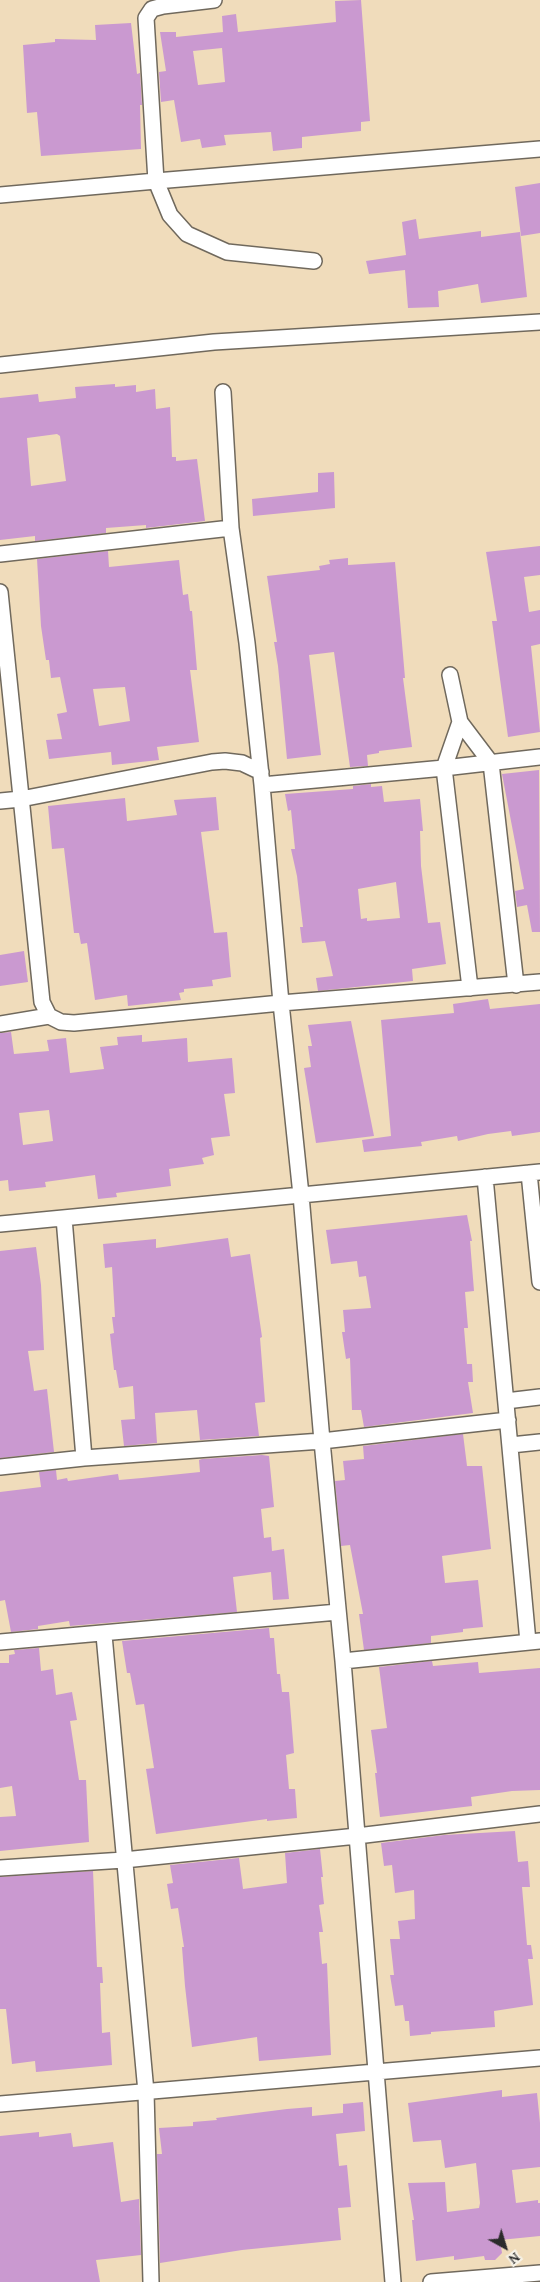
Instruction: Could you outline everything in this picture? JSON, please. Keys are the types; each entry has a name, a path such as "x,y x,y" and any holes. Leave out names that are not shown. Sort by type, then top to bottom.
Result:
{"street":[{"path":"214,0 163,6 152,9 146,18 156,181 170,215 186,234 227,252 314,261"},
{"path":"0,195 540,149"},
{"path":"0,365 214,342 540,322"},
{"path":"223,392 231,528 247,643 262,779 281,1002 301,1195 343,1661 394,2282"},
{"path":"0,554 231,528"},
{"path":"0,592 42,1002 49,1016 60,1022 74,1023 281,1002 540,982"},
{"path":"450,675 460,722 491,763 516,985"},
{"path":"460,722 444,768 470,988"},
{"path":"0,801 20,799 212,762 225,761 242,764 262,779 444,768 540,757"},
{"path":"0,1024 49,1016"},
{"path":"0,1224 535,1172 540,1282"},
{"path":"343,1661 534,1642 508,1420 485,1177"},
{"path":"64,1218 84,1458"},
{"path":"506,1401 540,1397"},
{"path":"0,1466 322,1441 508,1420"},
{"path":"511,1445 540,1442"},
{"path":"0,1642 104,1635 338,1612"},
{"path":"104,1635 146,2092 151,2282"},
{"path":"0,1868 124,1860 357,1836 540,1814"},
{"path":"0,2104 540,2058"},
{"path":"431,2282 540,2273"}],"building":[{"path":"361,0 370,121 361,122 361,131 302,137 302,148 273,151 271,132 224,135 226,145 202,148 200,139 181,142 174,100 161,102 159,72 166,71 160,32 176,32 176,37 223,32 222,16 236,14 238,32 336,22 335,1","holes":["222,48 225,82 198,85 193,51"]},
{"path":"131,23 137,74 140,73 142,105 140,105 141,149 41,156 37,112 27,113 23,45 55,42 55,39 96,40 95,25"},
{"path":"540,183 540,233 521,236 515,187"},
{"path":"416,219 419,239 481,231 481,237 520,232 527,297 481,303 478,284 438,291 439,307 408,308 405,270 369,274 366,261 406,255 402,222"},
{"path":"115,384 115,387 136,385 136,392 155,389 156,409 170,407 172,457 176,457 176,461 197,459 205,521 146,528 146,525 106,528 106,533 35,541 35,536 0,540 0,398 38,394 39,402 76,398 75,387","holes":["57,434 60,436 66,481 31,486 27,438"]},
{"path":"334,472 335,508 253,516 252,499 318,492 318,473"},
{"path":"540,546 540,575 524,577 529,612 540,610 540,644 531,646 540,732 508,737 492,621 497,621 486,552"},
{"path":"108,551 109,567 179,560 183,595 188,594 190,611 192,611 197,670 190,670 199,742 157,747 159,760 112,765 111,752 49,759 46,740 62,739 57,714 67,712 60,677 51,678 49,660 46,660 41,626 37,559","holes":["125,687 130,721 99,726 93,689"]},
{"path":"348,558 348,565 395,562 405,678 403,678 412,747 379,751 379,753 367,755 368,766 350,767 334,652 309,655 321,755 287,759 274,642 277,642 267,576 320,570 319,566 330,564 329,560"},
{"path":"539,770 540,932 532,932 527,905 517,907 515,891 524,889 502,774"},
{"path":"371,784 371,787 382,786 384,802 420,799 423,831 420,831 421,866 428,923 440,922 446,964 412,969 413,981 318,991 316,978 333,976 325,941 302,943 300,927 303,927 297,876 291,849 295,849 291,810 288,811 285,794 353,789 353,786","holes":["396,882 400,918 367,921 367,918 361,919 358,889"]},
{"path":"216,797 219,830 201,832 214,933 227,932 231,977 212,980 213,986 184,989 184,992 179,993 181,1000 128,1006 127,995 95,1000 87,943 81,944 79,933 74,933 64,848 52,849 48,806 125,798 127,821 177,815 174,800"},
{"path":"24,951 28,982 0,986 0,955"},
{"path":"488,999 490,1009 540,1004 540,1132 512,1136 511,1131 458,1141 457,1136 421,1142 422,1146 364,1152 362,1140 391,1136 381,1020 454,1013 453,1004"},
{"path":"351,1021 374,1136 316,1143 304,1068 311,1067 308,1046 312,1046 308,1025"},
{"path":"11,1032 14,1054 49,1051 47,1040 66,1038 70,1073 104,1069 100,1047 118,1045 117,1037 142,1035 142,1042 187,1038 188,1062 232,1058 235,1093 224,1094 230,1136 211,1138 214,1155 202,1158 204,1164 169,1169 171,1186 116,1193 117,1197 98,1199 95,1175 45,1182 46,1187 9,1191 8,1180 0,1181 0,1033","holes":["49,1110 53,1141 23,1145 19,1113"]},
{"path":"467,1215 472,1241 470,1241 474,1291 465,1292 468,1328 464,1328 467,1364 472,1364 473,1382 468,1382 473,1413 364,1427 361,1410 352,1410 350,1358 346,1359 342,1332 345,1332 343,1310 371,1308 366,1276 359,1277 357,1261 331,1264 326,1230"},
{"path":"228,1238 231,1257 250,1254 262,1337 260,1338 265,1402 255,1403 259,1436 200,1440 197,1410 155,1413 157,1443 124,1446 121,1420 135,1419 133,1386 119,1388 116,1370 114,1370 110,1334 114,1333 112,1317 115,1317 112,1267 105,1268 103,1244 156,1239 156,1248"},
{"path":"36,1247 41,1285 44,1350 28,1351 34,1391 47,1389 54,1452 0,1458 0,1251"},
{"path":"463,1434 467,1466 482,1466 491,1549 442,1556 445,1583 478,1580 483,1627 463,1629 463,1632 431,1636 431,1643 364,1650 359,1614 363,1614 350,1545 341,1546 335,1481 345,1480 343,1461 364,1459 363,1446"},
{"path":"269,1456 274,1507 261,1509 264,1538 271,1537 272,1551 284,1549 289,1599 273,1600 271,1572 233,1577 237,1612 70,1626 69,1621 38,1626 38,1629 11,1632 5,1600 0,1601 0,1492 41,1487 39,1472 56,1470 57,1480 67,1478 68,1481 118,1474 119,1480 200,1472 199,1460 202,1459"},
{"path":"269,1628 270,1638 274,1638 277,1674 280,1674 282,1692 289,1692 294,1753 286,1755 289,1789 295,1789 297,1818 267,1821 267,1819 156,1834 146,1769 154,1768 144,1704 136,1705 130,1673 127,1673 122,1641"},
{"path":"39,1648 41,1671 53,1669 56,1695 72,1692 77,1720 70,1721 79,1780 86,1780 89,1842 0,1851 0,1817 16,1816 12,1786 0,1788 0,1663 9,1663 9,1655 15,1654 14,1650"},
{"path":"432,1661 433,1666 478,1662 479,1673 540,1668 540,1790 512,1791 471,1797 472,1806 380,1817 375,1773 377,1773 371,1730 387,1728 379,1667"},
{"path":"515,1831 518,1862 528,1861 530,1887 522,1887 527,1945 531,1945 533,1959 528,1959 533,2005 494,2011 495,2027 431,2032 431,2034 410,2036 409,2021 405,2021 403,2005 395,2006 390,1975 394,1975 390,1939 400,1939 398,1921 415,1919 414,1890 395,1893 392,1865 384,1866 381,1843 444,1835"},
{"path":"320,1849 324,1904 319,1905 323,1932 319,1932 322,1964 327,1963 331,2055 259,2061 257,2037 192,2047 185,1986 182,1947 184,1947 178,1908 171,1909 167,1884 173,1883 170,1865 239,1858 243,1889 287,1883 285,1853"},
{"path":"93,1871 97,1967 102,1967 103,1983 100,1983 102,2033 110,2032 112,2065 36,2072 35,2061 12,2064 6,2009 0,2009 0,1877"},
{"path":"502,2090 502,2097 537,2093 540,2123 540,2167 512,2170 516,2203 538,2200 538,2203 540,2203 540,2236 500,2240 502,2253 495,2260 485,2260 484,2256 454,2260 454,2256 416,2261 412,2220 414,2220 408,2183 445,2182 447,2212 479,2208 480,2203 476,2163 445,2168 441,2140 413,2142 408,2103"},
{"path":"363,2102 365,2131 336,2134 339,2166 347,2165 351,2207 338,2208 341,2240 242,2250 160,2263 157,2154 162,2154 159,2128 193,2126 193,2122 287,2109 312,2107 312,2116 343,2113 343,2104"},
{"path":"39,2132 39,2137 71,2133 73,2147 113,2142 121,2202 139,2199 141,2255 96,2260 100,2282 0,2282 0,2136"}]}
